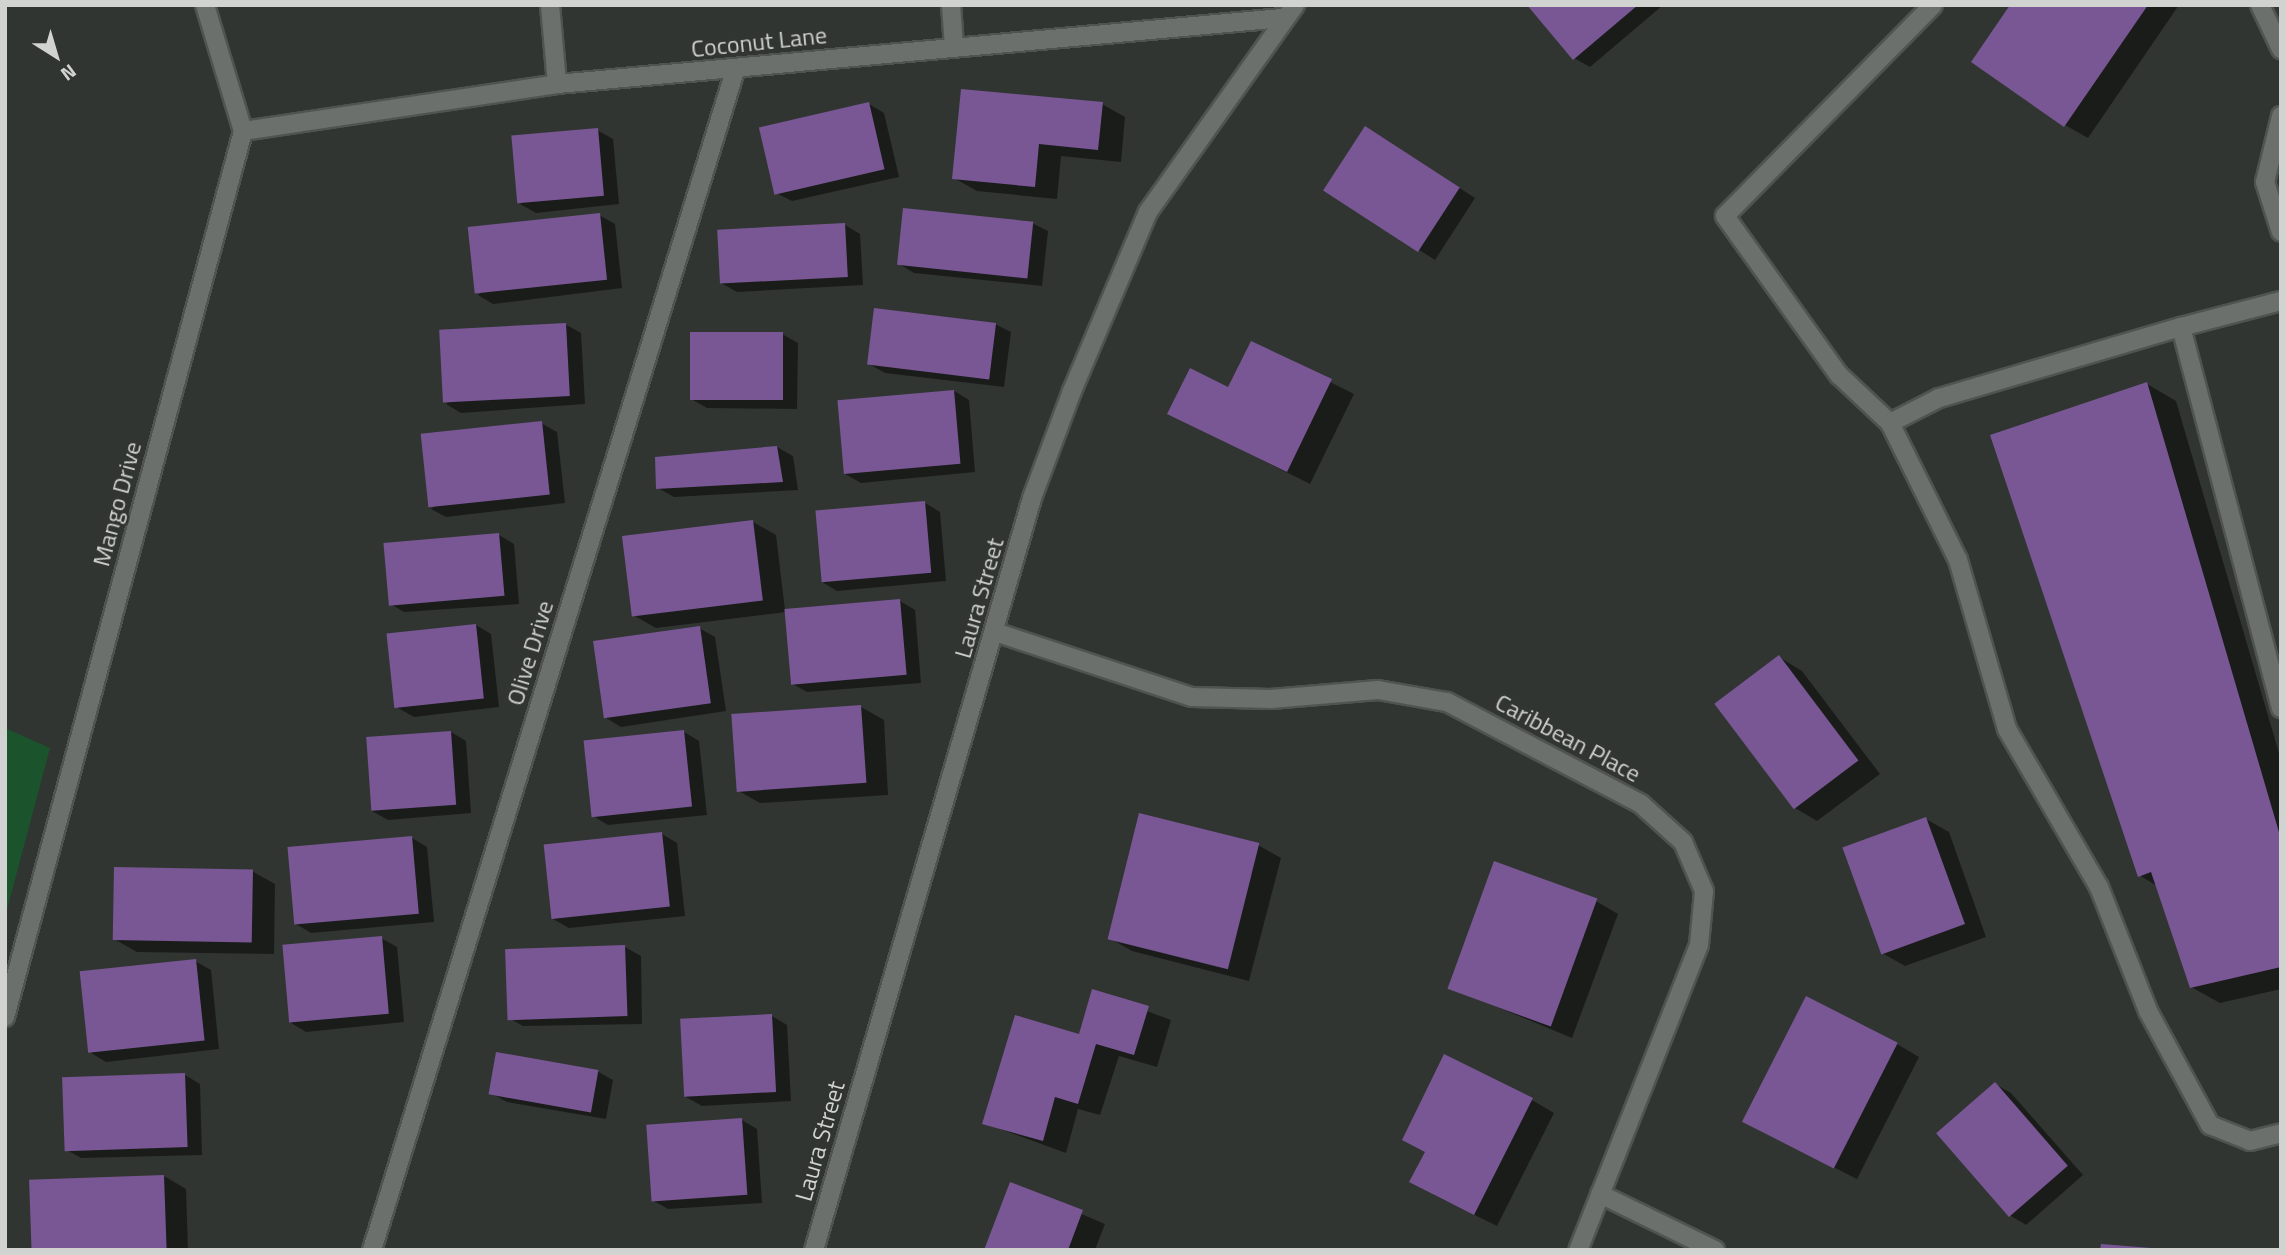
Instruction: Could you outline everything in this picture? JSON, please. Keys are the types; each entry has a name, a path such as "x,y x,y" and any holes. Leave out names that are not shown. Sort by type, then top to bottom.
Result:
{"street":[{"path":"205,5 243,131"},
{"path":"550,5 557,84"},
{"path":"951,5 954,46"},
{"name":"Laura Street","path":"814,1250 1032,498 1148,212 1282,19 1295,5"},
{"path":"1933,5 1725,216 1839,375 1890,423 1958,560 2007,729 2099,887 2148,1012 2210,1125 2250,1141 2281,1133"},
{"path":"2260,5 2281,48"},
{"name":"Coconut Lane","path":"243,131 557,84 735,71 954,46 1282,19"},
{"name":"Olive Drive","path":"372,1250 735,71"},
{"path":"2281,116 2265,182 2281,232"},
{"name":"Mango Drive","path":"5,1017 243,131"},
{"path":"1890,423 1939,398 2181,327 2281,301"},
{"path":"2181,327 2281,708"},
{"name":"Caribbean Place","path":"995,632 1192,697 1271,699 1378,690 1447,702 1641,804 1683,842 1704,891 1699,944 1578,1250"},
{"path":"1600,1194 1715,1250"}],"green space":[{"path":"5,728 50,748 5,917"}],"building":[{"path":"1527,5 1638,5 1573,60"},
{"path":"2010,5 2148,5 2064,127 1971,62"},
{"path":"961,89 1103,102 1098,150 1039,144 1035,187 952,179"},
{"path":"869,102 885,169 774,195 759,127"},
{"path":"1365,126 1460,188 1418,252 1323,191"},
{"path":"598,128 604,196 517,203 511,136"},
{"path":"903,208 1033,222 1027,278 897,265"},
{"path":"600,213 607,280 475,294 468,227"},
{"path":"845,223 848,277 720,284 717,230"},
{"path":"874,308 996,323 989,380 867,365"},
{"path":"566,323 570,396 443,403 439,330"},
{"path":"690,332 783,332 783,400 690,400"},
{"path":"1251,341 1332,379 1287,472 1167,414 1190,368 1228,387"},
{"path":"2147,382 2281,839 2281,967 2190,988 2151,872 2138,877 1990,435"},
{"path":"954,390 960,464 844,474 837,400"},
{"path":"542,421 550,495 428,507 421,434"},
{"path":"777,446 783,482 656,489 655,457"},
{"path":"925,501 931,573 822,582 815,511"},
{"path":"753,520 763,600 632,616 622,536"},
{"path":"499,533 504,596 389,606 383,543"},
{"path":"900,599 907,675 791,685 784,609"},
{"path":"476,624 484,699 394,708 386,633"},
{"path":"700,626 711,703 604,718 593,641"},
{"path":"1779,655 1858,760 1794,809 1714,704"},
{"path":"861,705 866,783 737,792 731,714"},
{"path":"684,730 692,807 592,817 584,741"},
{"path":"451,731 456,805 371,811 366,737"},
{"path":"1139,813 1259,843 1228,969 1108,939"},
{"path":"1926,817 1965,924 1881,955 1842,847"},
{"path":"662,832 670,907 551,919 544,844"},
{"path":"412,836 419,914 294,925 287,847"},
{"path":"1494,861 1597,899 1551,1026 1447,989"},
{"path":"114,867 253,869 252,942 113,940"},
{"path":"382,936 389,1014 289,1022 282,945"},
{"path":"625,945 627,1016 508,1020 505,949"},
{"path":"196,959 205,1041 88,1053 80,971"},
{"path":"1092,989 1149,1006 1134,1055 1096,1044 1078,1104 1055,1097 1043,1141 982,1124 1015,1015 1079,1034"},
{"path":"1806,996 1898,1043 1834,1168 1742,1122"},
{"path":"772,1014 776,1092 684,1097 680,1019"},
{"path":"496,1052 598,1070 591,1112 489,1094"},
{"path":"1444,1054 1533,1098 1474,1215 1409,1182 1425,1152 1402,1140"},
{"path":"185,1073 188,1147 65,1151 62,1077"},
{"path":"1995,1082 2068,1166 2009,1217 1936,1133"},
{"path":"742,1118 747,1195 652,1202 646,1125"},
{"path":"164,1175 167,1250 32,1250 29,1180"},
{"path":"1010,1182 1083,1210 1068,1250 984,1250"},
{"path":"2101,1244 2151,1248 2151,1250 2100,1250"}]}
